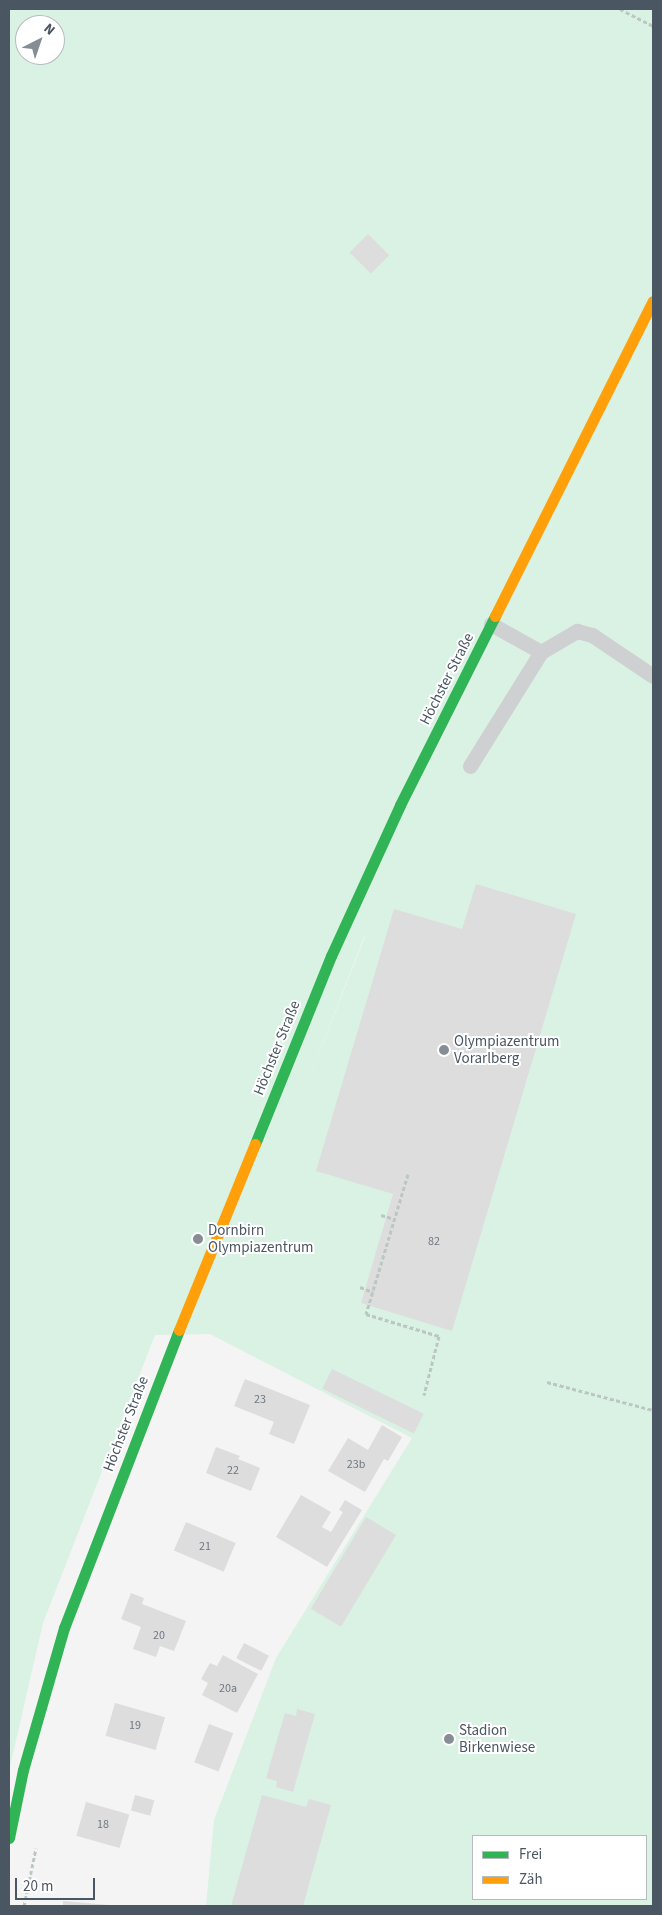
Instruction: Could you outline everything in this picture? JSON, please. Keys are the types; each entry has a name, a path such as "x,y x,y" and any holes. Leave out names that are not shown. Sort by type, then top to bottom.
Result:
{"main road":[{"name":"Höchster Straße","path":"9,1838 23,1770 64,1628 153,1395 331,956 400,805 653,301"}],"lane":[{"path":"491,624 542,652"},
{"path":"470,766 542,652 577,631 592,634 653,676"}],"path":[{"path":"620,9 653,26"},
{"path":"408,1174 366,1314 439,1336 424,1395"},
{"path":"381,1215 395,1219"},
{"path":"360,1287 373,1292"},
{"path":"547,1382 653,1410"},
{"path":"24,1906 37,1842"}],"green space":[{"path":"9,9 653,9 653,1906 206,1906 214,1820 276,1658 412,1438 210,1334 155,1335 43,1623 9,1771","holes":["366,933 302,1097 362,942"]}],"building":[{"path":"368,234 389,255 371,274 350,252"},
{"name":"Olympiazentrum Vorarlberg","path":"476,884 576,914 452,1331 361,1303 393,1194 316,1171 394,909 462,929"},
{"path":"332,1369 424,1414 414,1433 322,1389"},
{"path":"245,1379 310,1405 294,1444 269,1434 274,1422 234,1406"},
{"path":"382,1425 402,1437 388,1461 384,1459 365,1492 328,1471 348,1438 368,1450"},
{"path":"216,1447 240,1456 238,1459 260,1468 251,1491 206,1473"},
{"path":"301,1495 331,1512 322,1527 331,1532 343,1512 339,1510 345,1500 362,1510 327,1567 276,1537"},
{"path":"366,1517 396,1535 341,1627 311,1609"},
{"path":"186,1522 236,1543 224,1572 174,1551"},
{"path":"131,1593 144,1598 142,1604 186,1621 174,1651 160,1646 156,1657 133,1649 141,1627 121,1619"},
{"path":"244,1643 269,1656 261,1671 236,1658"},
{"path":"223,1655 258,1674 237,1713 202,1695 208,1683 201,1679 210,1663 217,1666"},
{"path":"115,1703 165,1717 156,1750 106,1736"},
{"path":"297,1709 315,1714 293,1792 276,1787 277,1781 266,1778 285,1713 296,1716"},
{"path":"209,1724 233,1733 219,1772 194,1762"},
{"path":"135,1795 154,1800 150,1816 131,1810"},
{"path":"262,1795 306,1807 309,1799 331,1805 303,1906 231,1906"},
{"path":"86,1802 129,1814 120,1848 76,1836"},
{"path":"63,1901 109,1905 109,1906 63,1906"}],"traffic: fast":[{"path":"255,1144 331,956 400,805 495,616"},
{"path":"9,1838 23,1770 64,1628 179,1330"}],"traffic: slow":[{"path":"495,616 653,301"},
{"path":"179,1330 255,1144"}],"place":[{"name":"Olympiazentrum Vorarlberg","path":"444,1050"},
{"name":"Dornbirn Olympiazentrum","path":"198,1239"},
{"name":"Stadion Birkenwiese","path":"449,1739"}]}
